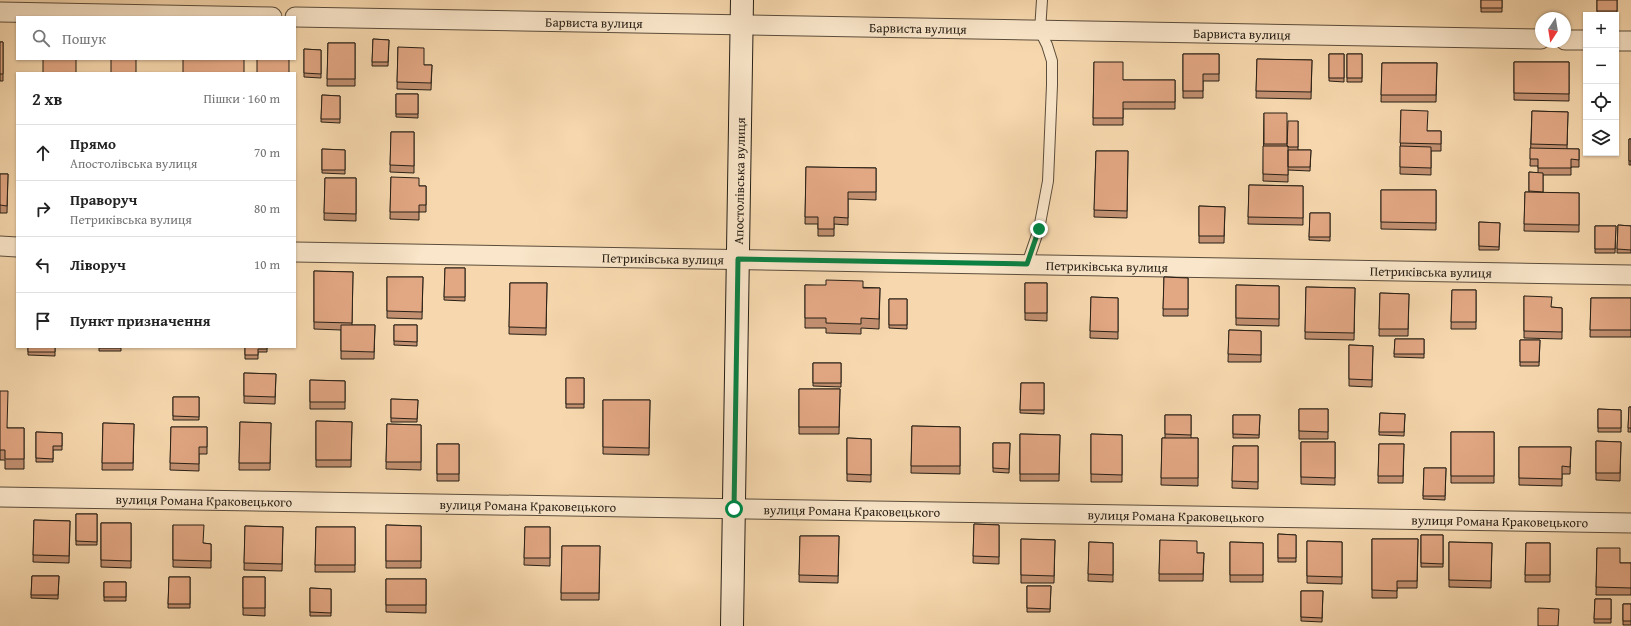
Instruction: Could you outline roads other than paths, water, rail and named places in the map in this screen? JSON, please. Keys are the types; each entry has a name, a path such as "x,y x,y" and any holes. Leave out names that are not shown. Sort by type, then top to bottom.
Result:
{"street":[{"name":"Апостолівська вулиця","path":"732,626 742,0"},
{"path":"0,12 218,16"},
{"name":"Барвиста вулиця","path":"296,17 1535,39"},
{"path":"1571,40 1583,40"},
{"path":"1619,40 1631,41"},
{"path":"0,246 16,247"},
{"name":"Петриківська вулиця","path":"296,252 1631,275"},
{"name":"вулиця Романа Краковецького","path":"0,497 1631,523"}],"lane":[{"path":"1027,264 1039,229 1048,180 1052,61 1040,30 1042,0"}]}
